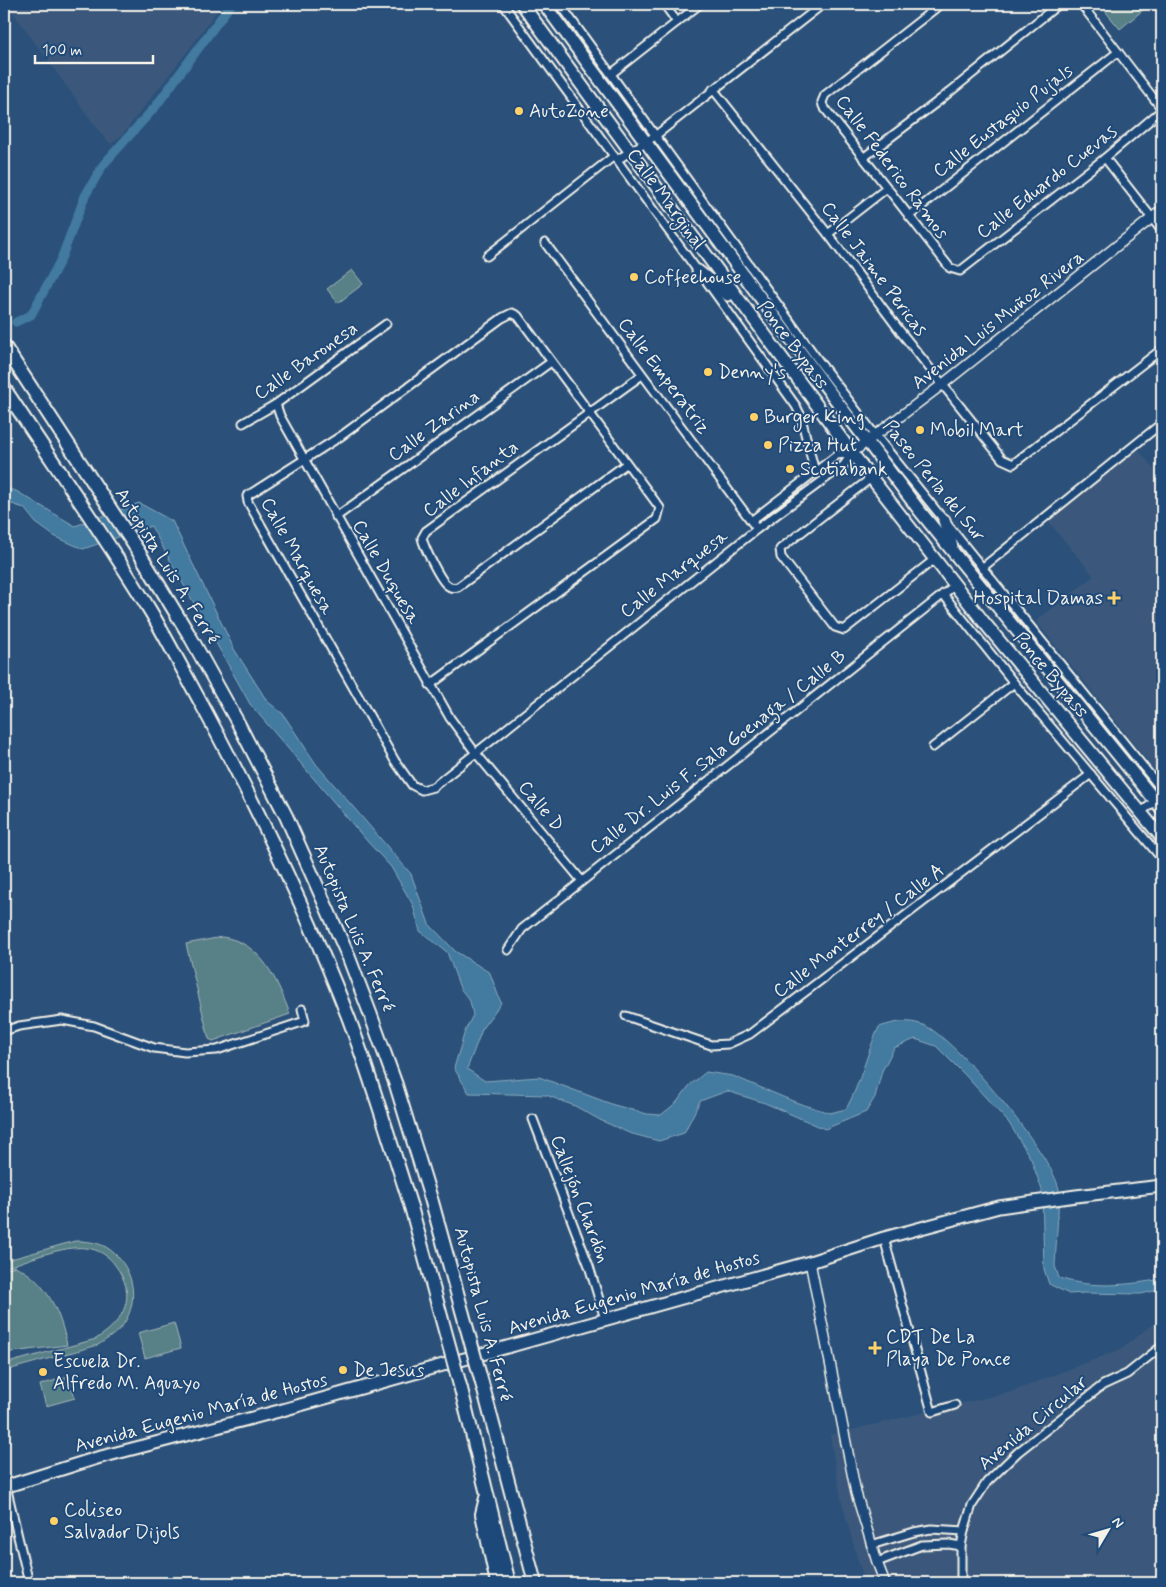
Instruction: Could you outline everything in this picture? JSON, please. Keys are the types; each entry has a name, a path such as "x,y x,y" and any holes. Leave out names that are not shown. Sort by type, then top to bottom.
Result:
{"highway":[{"name":"Autopista Luis A. Ferré","path":"4,346 140,554 191,638 286,816 349,958 396,1085 432,1202 535,1583"},
{"name":"Autopista Luis A. Ferré","path":"4,388 152,614 223,745 267,830 297,894 349,1020 411,1207 461,1389 509,1583"},
{"path":"486,1493 482,1514 497,1583"}],"main road":[{"name":"Ponce Bypass","path":"522,4 748,315 871,478 955,585 1162,838"},
{"name":"Ponce Bypass","path":"544,4 650,139 955,556 1160,802"},
{"path":"698,271 720,286 748,315"},
{"path":"944,520 955,556"},
{"name":"Avenida Eugenio María de Hostos","path":"5,1486 97,1458 279,1411 605,1320 810,1262 884,1238 999,1207 1162,1186"}],"street":[{"name":"Calle Marginal","path":"503,4 796,406 800,414 815,472"},
{"path":"560,4 611,74 650,139"},
{"path":"664,4 677,22"},
{"path":"611,74 700,4"},
{"path":"487,256 616,158 630,152 650,139 823,4"},
{"name":"Calle Federico Ramos","path":"941,4 824,96 822,104 950,268"},
{"path":"863,158 941,99 1059,4"},
{"path":"1081,4 1162,110"},
{"name":"Calle Eustaquio Pujals","path":"909,216 1118,52"},
{"name":"Calle Jaime Pericas","path":"714,89 828,234 900,331 1002,459 1013,464 1162,349"},
{"name":"Calle Eduardo Cuevas","path":"950,268 960,271 1162,110"},
{"path":"1104,158 1162,231"},
{"path":"828,234 887,188"},
{"name":"Avenida Luis Muñoz Rivera","path":"852,453 943,384 1162,210"},
{"name":"Calle Emperatriz","path":"544,243 757,529"},
{"name":"Calle Marquesa","path":"430,685 657,519 660,508 518,316 512,314 502,318 341,436 247,496 248,502 395,761 412,785 422,790 433,787 757,529 844,465 852,453"},
{"name":"Calle Baronesa","path":"244,423 276,404 386,324"},
{"name":"Calle Zarina","path":"336,517 551,362"},
{"name":"Calle Infanta","path":"626,464 458,587 452,588 445,584 424,546 422,538 426,531 642,374"},
{"name":"Calle Duquesa","path":"276,404 280,416 304,460 430,685 450,718 475,752"},
{"path":"982,568 1162,423"},
{"name":"Paseo Perla del Sur","path":"871,439 944,520 1162,790"},
{"path":"751,520 837,455 852,453"},
{"path":"871,478 780,548 781,557 823,612 835,627 844,630 934,559"},
{"path":"782,496 790,506"},
{"name":"Calle Dr. Luis F. Sala Goenaga / Calle B","path":"508,950 522,929 955,585"},
{"path":"943,594 1014,683 1162,859"},
{"path":"933,747 1014,683"},
{"name":"Calle D","path":"475,752 582,881"},
{"name":"Calle Monterrey / Calle A","path":"626,1016 711,1045 728,1044 750,1034 1091,774"},
{"path":"1141,812 1160,802"},
{"path":"4,1031 19,1026 62,1020 94,1026 154,1048 185,1052 217,1050 305,1021 302,1009"},
{"name":"Callejón Chardón","path":"533,1119 589,1266 605,1320"},
{"path":"884,1238 932,1412 955,1405"},
{"path":"810,1262 856,1493 871,1545 885,1583"},
{"name":"Avenida Circular","path":"961,1583 961,1546 964,1531 972,1505 992,1475 1103,1385 1127,1374 1162,1346"},
{"path":"5,1486 29,1583"},
{"path":"871,1545 931,1528 964,1531"},
{"path":"877,1562 922,1545 949,1544 961,1546"}],"shaded area":[{"path":"7,4 222,4 122,135 111,144 102,135"},
{"name":"Hospital Damas","path":"1139,450 1162,480 1162,779 1036,621 1094,576 1047,520"},
{"path":"4,488 16,491 75,526 139,503 172,521 234,649 267,701 283,714 316,764 411,874 429,924 455,951 490,973 501,1003 483,1027 467,1069 485,1081 539,1077 614,1105 647,1114 661,1115 676,1103 690,1085 706,1072 733,1076 795,1102 830,1113 846,1109 856,1089 879,1027 901,1022 923,1025 956,1050 1001,1099 1022,1126 1053,1174 1059,1190 1055,1266 1059,1278 1097,1285 1137,1283 1162,1279 1162,1289 1141,1294 1069,1294 1049,1284 1044,1269 1042,1190 1031,1159 1009,1123 965,1075 936,1046 915,1039 894,1048 882,1071 875,1097 866,1112 825,1129 765,1103 727,1091 700,1101 684,1133 659,1141 629,1133 575,1106 546,1095 469,1093 454,1068 465,1031 473,1015 470,1001 460,988 447,952 420,931 413,905 391,867 250,704 151,526 83,549 54,536 36,523 24,508 4,503"},
{"path":"1162,1317 1162,1583 867,1583 859,1564 841,1499 830,1435 1011,1392 1121,1349"}],"green space":[{"path":"1103,4 1149,5 1120,29 1101,6"},
{"path":"352,270 363,284 338,303 327,289"},
{"path":"222,937 236,940 258,955 274,977 290,1014 213,1041 209,1039 186,944"},
{"path":"75,1241 91,1242 106,1247 123,1263 128,1272 133,1293 129,1315 117,1331 98,1345 4,1371 4,1364 96,1339 106,1332 121,1316 127,1297 126,1287 122,1276 113,1262 99,1251 86,1248 67,1249 45,1254 4,1268 4,1261"},
{"path":"15,1266 26,1272 44,1289 56,1309 67,1345 4,1353 4,1270"},
{"path":"174,1323 181,1348 145,1358 138,1333"},
{"path":"69,1376 75,1398 46,1406 40,1385"}],"waterway":[{"path":"16,322 31,315 61,259 85,196 103,165 156,106 231,4"}],"place":[{"name":"AutoZone","path":"519,111"},
{"name":"Coffeehouse","path":"634,277"},
{"name":"Denny's","path":"708,372"},
{"name":"Burger King","path":"754,417"},
{"name":"Mobil Mart","path":"920,430"},
{"name":"Pizza Hut","path":"768,445"},
{"name":"Scotiabank","path":"790,469"},
{"name":"Hospital Damas","path":"1114,598"},
{"name":"CDT De La Playa De Ponce","path":"875,1348"},
{"name":"De Jesus","path":"343,1370"},
{"name":"Escuela Dr. Alfredo M. Aguayo","path":"43,1372"},
{"name":"Coliseo Salvador Dijols","path":"54,1521"}]}
